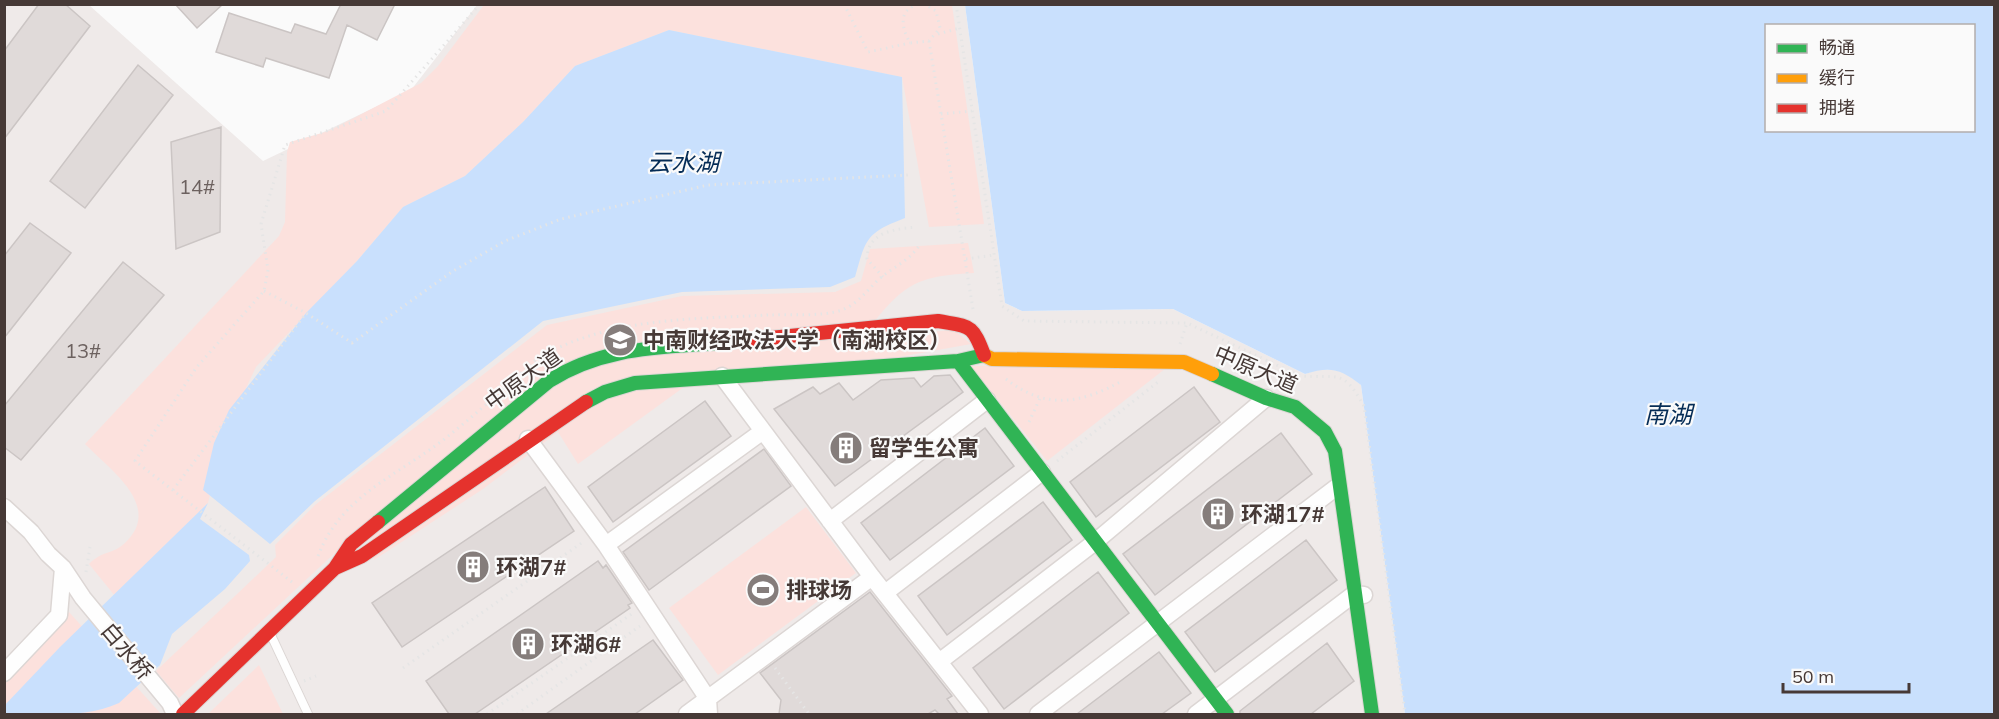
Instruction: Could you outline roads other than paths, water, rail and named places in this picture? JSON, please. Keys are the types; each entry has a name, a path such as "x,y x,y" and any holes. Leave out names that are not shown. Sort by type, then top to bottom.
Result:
{"main road":[{"name":"中原大道","path":"183,714 270,633 335,568 351,544 549,381 568,369 600,356 670,346 840,333 938,321 966,326 975,332 988,357"},
{"name":"中原大道","path":"335,568 362,556 528,439 605,392 635,383 988,357 1184,362 1266,398 1295,407 1325,432 1335,451 1338,486 1360,594 1372,714"},
{"path":"958,361 1227,714"}],"street":[{"path":"722,376 872,577 980,714"},
{"path":"939,662 1095,542 1266,398"},
{"path":"830,521 987,400"},
{"path":"601,538 763,431"},
{"path":"528,439 601,538 654,616 709,707"},
{"path":"885,593 1042,472"},
{"path":"1038,714 1338,486"},
{"name":"白水桥","path":"4,507 31,532 48,554 63,568 83,598 173,709"},
{"path":"4,673 59,615 63,568"},
{"path":"687,714 709,707 766,656 872,577"},
{"path":"1196,714 1360,594"}],"lane":[{"path":"646,394 668,381"},
{"path":"270,633 308,714"}],"water":[{"name":"南湖","path":"965,5 1994,5 1994,714 1405,714 1361,385 1335,370 1321,370 1305,374 1173,309 1022,311 1005,303"},
{"name":"云水湖","path":"669,30 902,77 905,218 875,233 865,245 855,277 830,287 682,292 543,321 315,501 270,544 203,490 214,443 229,410 306,313 357,261 403,207 465,176 523,122 575,66"},
{"path":"208,503 200,519 249,555 250,561 225,589 172,634 160,665 119,703 106,708 77,714 5,714 4,706 60,647"}],"place":[{"name":"中南财经政法大学（南湖校区）","path":"620,340"},
{"name":"留学生公寓","path":"846,448"},
{"name":"环湖17#","path":"1218,514"},
{"name":"环湖7#","path":"473,567"},
{"name":"排球场","path":"763,590"},
{"name":"环湖6#","path":"528,644"}]}
